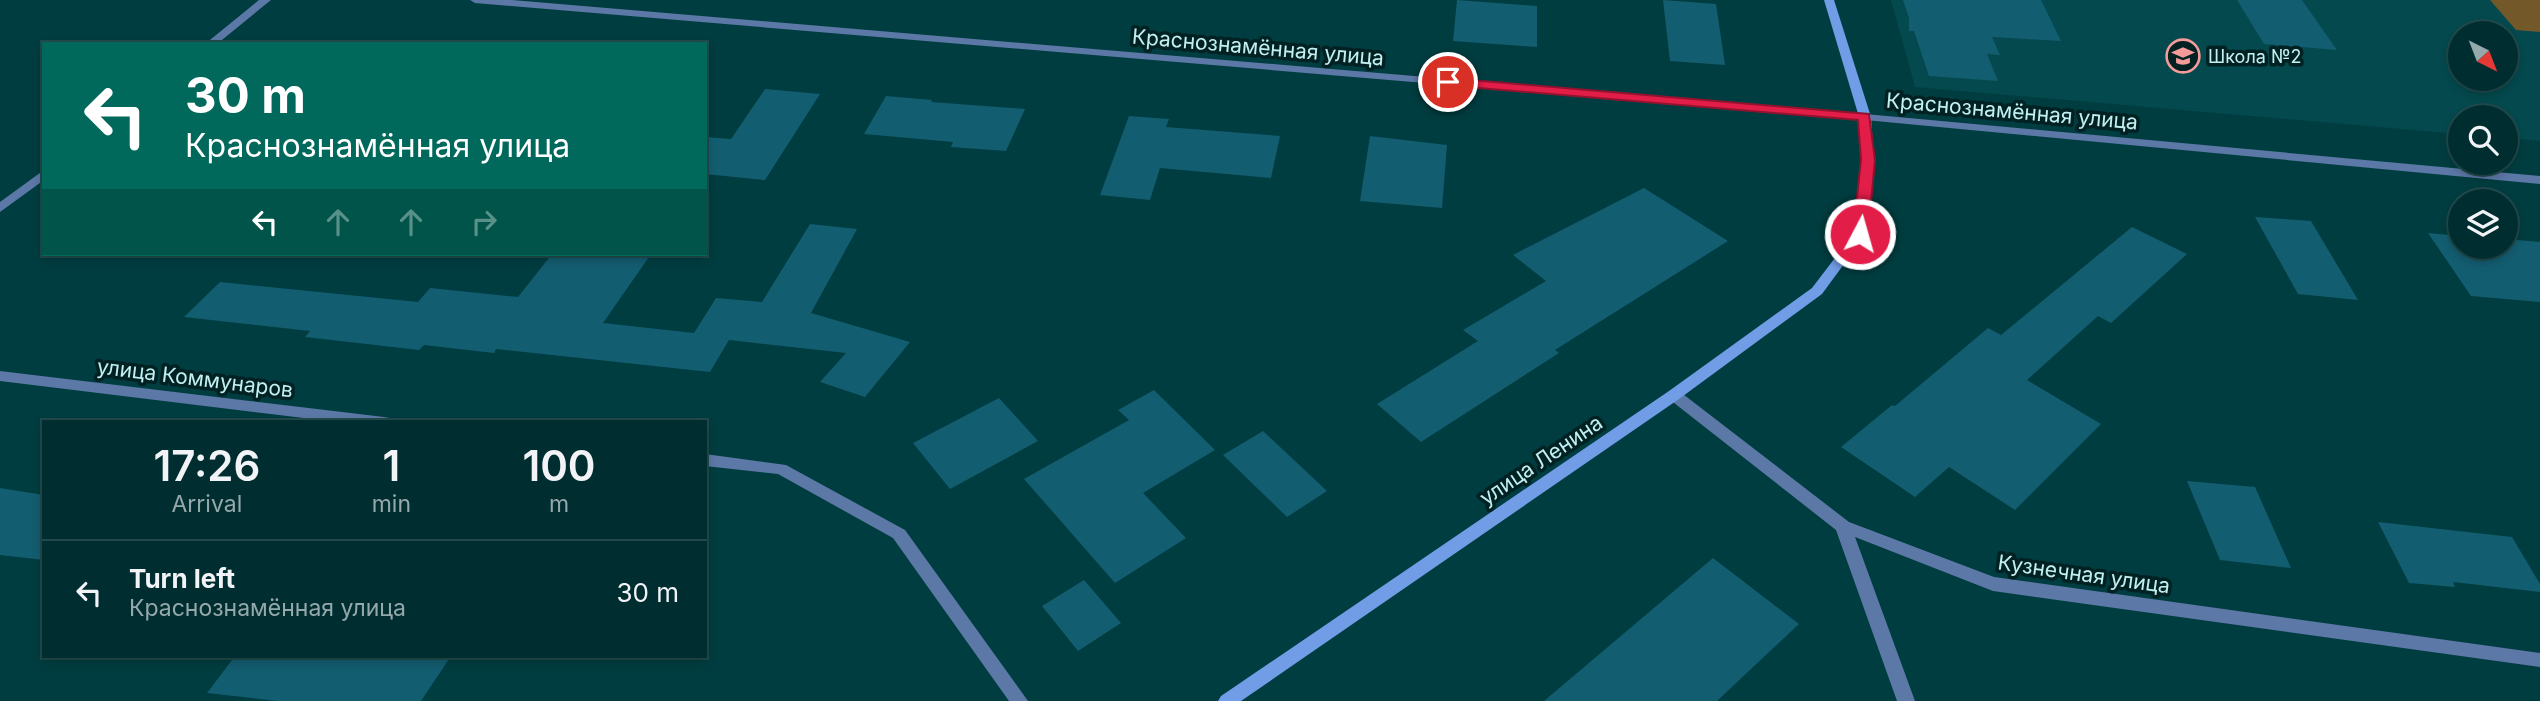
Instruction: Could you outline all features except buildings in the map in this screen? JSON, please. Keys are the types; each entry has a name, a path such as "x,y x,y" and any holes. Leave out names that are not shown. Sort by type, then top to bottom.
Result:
{"street":[{"path":"213,42 267,0"},
{"name":"Краснознамённая улица","path":"475,0 1865,117 2540,180"},
{"path":"1829,0 1865,117"},
{"name":"улица Ленина","path":"1227,701 1674,395 1816,292 1860,234 1868,160 1865,117"},
{"path":"0,208 42,176"},
{"name":"улица Коммунаров","path":"0,376 367,420"},
{"name":"Кузнечная улица","path":"1674,395 1843,526 1993,584 2540,660"},
{"path":"707,460 781,470 899,534 1018,701"},
{"path":"1843,526 1906,701"}],"shaded area":[{"name":"Школа №2","path":"1891,0 2540,0 2540,141 2518,139 2518,105 2448,105 2448,133 1915,87"},
{"path":"2490,0 2540,0 2540,32 2518,30 2518,21 2508,21"}],"place":[{"name":"Школа №2","path":"2183,56"}],"route":[{"path":"1448,82 1865,117 1868,160 1860,234"}]}
